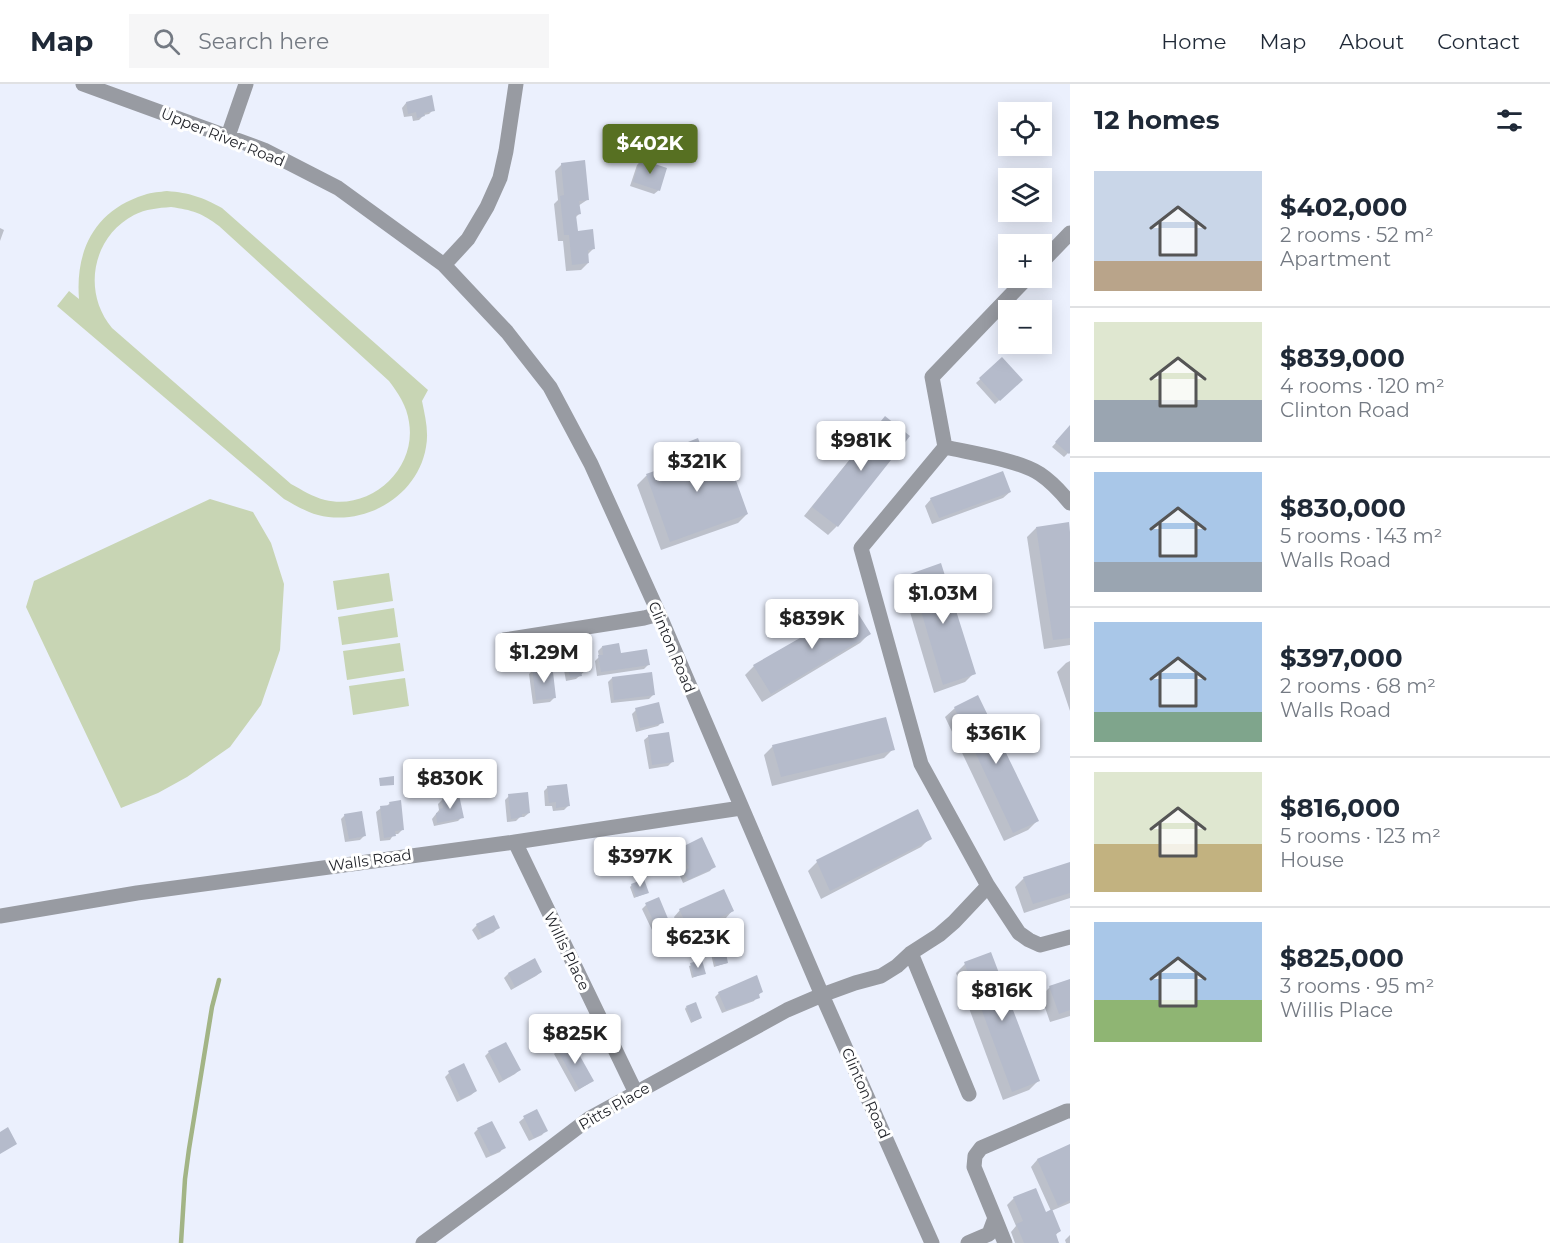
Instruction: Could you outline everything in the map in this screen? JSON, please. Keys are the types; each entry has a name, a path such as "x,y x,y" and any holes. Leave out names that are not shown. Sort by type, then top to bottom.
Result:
{"street":[{"name":"Upper River Road","path":"83,84 264,150 338,188 444,265"},
{"path":"228,136 246,84"},
{"path":"444,265 468,239 487,207 500,178 516,84"},
{"path":"1052,252 1070,233"},
{"name":"Clinton Road","path":"444,265 507,332 549,387 591,464 932,1243"},
{"path":"945,447 932,377 1017,288"},
{"path":"945,447 1031,469 1057,487 1070,503"},
{"path":"945,447 861,548 921,764 988,886 1019,933 1040,945 1070,937"},
{"path":"504,639 658,614"},
{"name":"Walls Road","path":"0,916 176,887 515,842 741,808"},
{"name":"Willis Place","path":"515,842 636,1092"},
{"name":"Pitts Place","path":"423,1243 590,1118 788,1010 822,995 881,976 897,966 954,922 988,886"},
{"path":"911,953 969,1094"},
{"path":"1005,1243 974,1167 975,1156 981,1148 1070,1111"},
{"path":"968,1243 989,1234 995,1218"}],"green space":[{"path":"167,191 196,196 222,208 428,390 422,401 427,435 421,464 401,493 387,504 371,512 336,518 314,514 284,499 57,306 69,291 79,299 81,264 85,248 101,221 127,202 147,194","holes":["171,207 202,215 219,226 389,381 396,390 408,416 410,439 406,456 398,470 374,493 342,502 325,500 291,484 112,328 97,298 96,266 101,251 109,237 134,215 143,211"]},
{"path":"210,499 253,512 271,543 284,584 280,650 261,705 230,747 187,777 158,793 121,808 26,607 34,581"},
{"path":"389,573 393,601 337,610 333,581"},
{"path":"394,608 398,637 342,645 338,617"},
{"path":"400,643 404,671 347,680 343,651"},
{"path":"405,678 409,706 353,715 349,686"}],"building":[{"path":"432,95 435,111 424,113 425,116 417,118 416,112 408,114 406,102"},
{"path":"640,159 667,168 660,191 633,182"},
{"path":"585,160 589,200 579,201 581,214 576,215 578,231 593,229 595,249 588,250 589,263 572,265 569,235 564,235 560,196 564,195 561,163"},
{"path":"1002,357 1023,380 1000,401 979,378"},
{"path":"885,416 910,436 838,527 812,507"},
{"path":"1070,425 1070,453 1069,454 1055,442"},
{"path":"698,438 704,455 724,447 748,514 670,542 646,474 694,457 688,442"},
{"path":"1003,471 1011,492 939,518 930,498"},
{"path":"1069,522 1070,638 1053,640 1036,527"},
{"path":"941,563 976,674 943,685 910,574"},
{"path":"854,607 871,634 771,694 753,665"},
{"path":"619,643 621,653 647,649 650,665 601,672 598,655 603,655 602,646"},
{"path":"583,650 586,672 581,672 582,676 570,678 565,653"},
{"path":"547,666 548,672 553,672 556,698 536,700 532,668"},
{"path":"652,672 655,695 614,700 612,677"},
{"path":"978,695 1039,821 1013,833 954,707"},
{"path":"659,702 664,723 640,728 635,708"},
{"path":"886,717 895,750 781,777 772,745"},
{"path":"669,732 674,762 652,765 648,735"},
{"path":"394,776 394,785 380,786 379,778"},
{"path":"567,784 570,806 556,808 556,802 549,803 547,786"},
{"path":"528,792 530,813 511,819 508,794"},
{"path":"459,795 464,818 437,823 436,813 443,808 442,799"},
{"path":"401,800 404,830 395,831 396,836 384,838 380,806"},
{"path":"918,809 932,839 830,891 816,860"},
{"path":"362,811 366,836 349,839 344,814"},
{"path":"702,837 716,867 688,880 683,871 689,868 680,848"},
{"path":"1070,862 1070,893 1033,904 1023,877"},
{"path":"644,879 649,893 636,897 631,884"},
{"path":"724,889 734,911 702,926 699,919 686,924 679,909"},
{"path":"659,897 669,921 656,927 645,903"},
{"path":"494,915 500,928 482,937 476,924"},
{"path":"725,948 728,963 716,966 712,951"},
{"path":"991,952 1040,1081 1012,1092 964,962"},
{"path":"535,958 542,972 515,987 508,973"},
{"path":"702,960 706,974 694,977 690,963"},
{"path":"757,975 763,992 759,994 760,998 726,1010 718,992"},
{"path":"1070,979 1070,1010 1059,1014 1049,986"},
{"path":"696,1002 702,1018 692,1022 686,1006"},
{"path":"571,1040 594,1081 579,1089 557,1049"},
{"path":"506,1042 521,1070 503,1080 488,1051"},
{"path":"464,1063 477,1091 461,1099 448,1071"},
{"path":"537,1109 548,1131 534,1138 523,1116"},
{"path":"492,1121 506,1148 491,1155 477,1128"},
{"path":"8,1127 17,1144 0,1154 0,1132"},
{"path":"1070,1144 1070,1200 1058,1206 1037,1159"},
{"path":"1036,1188 1046,1212 1052,1209 1061,1231 1056,1234 1059,1243 1024,1243 1016,1224 1023,1221 1013,1197"}],"waterway":[{"path":"181,1243 189,1149 212,1007 219,980"}]}
